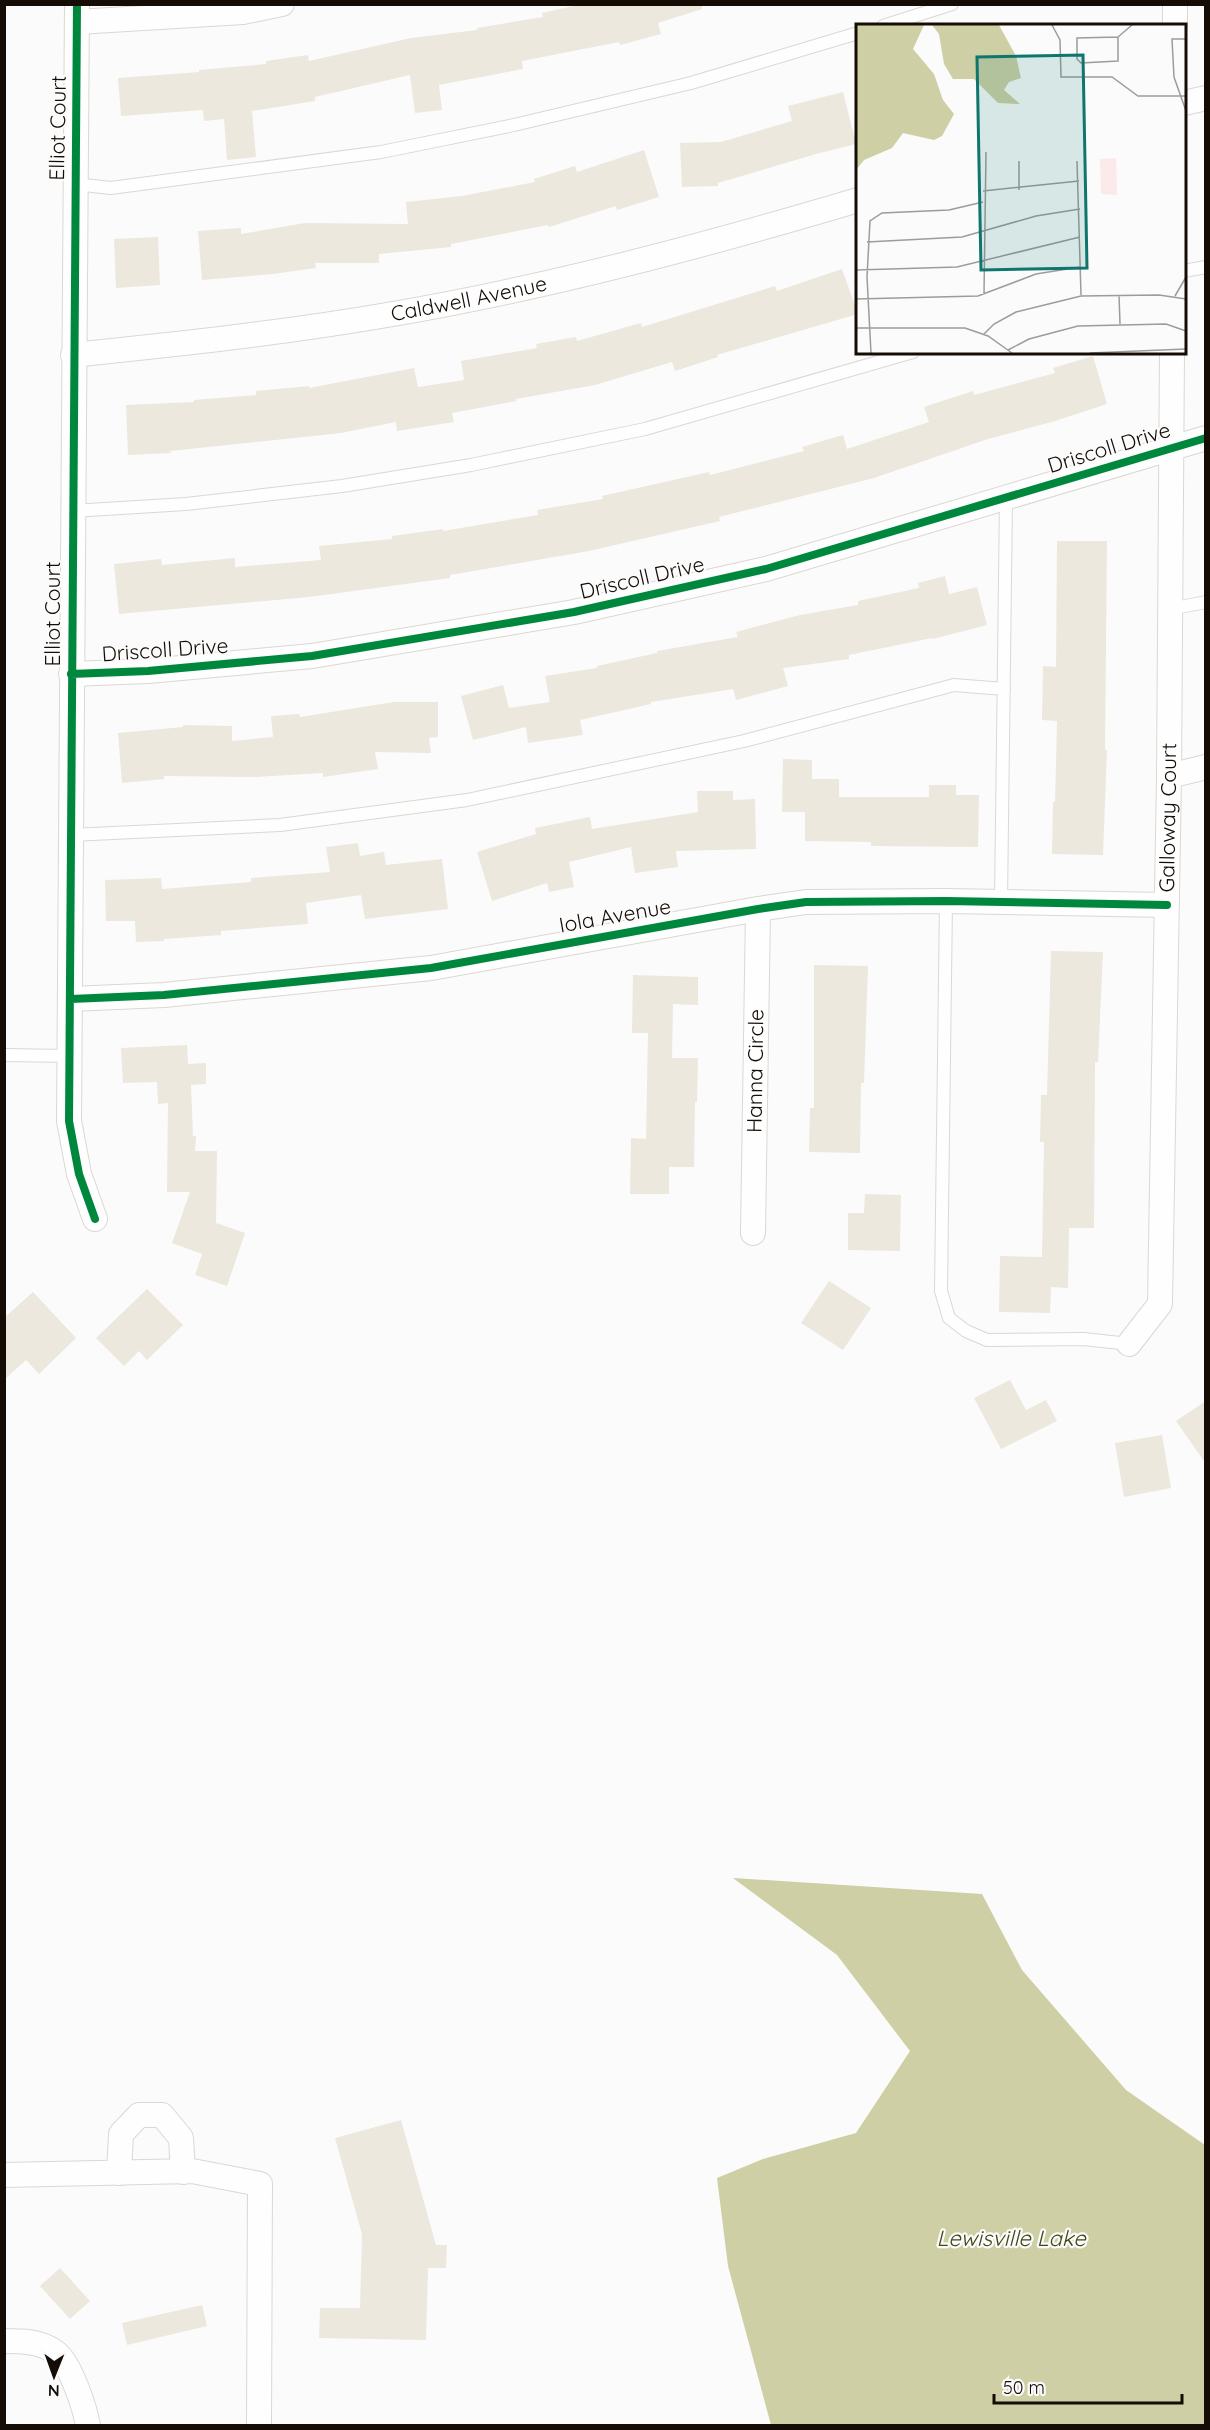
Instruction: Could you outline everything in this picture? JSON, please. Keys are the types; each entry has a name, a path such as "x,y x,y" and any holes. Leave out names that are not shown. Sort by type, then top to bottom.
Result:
{"street":[{"path":"77,14 243,12 282,4"},
{"path":"1175,4 1175,24"},
{"name":"Elliot Court","path":"77,14 69,1121 79,1174 95,1219"},
{"path":"1186,103 1206,98"},
{"name":"Caldwell Avenue","path":"73,355 239,337 387,315 498,294 751,231 856,201"},
{"name":"Galloway Court","path":"1129,1344 1160,1304 1169,776 1172,354"},
{"name":"Driscoll Drive","path":"71,674 148,671 312,656 574,612 766,569 1206,438"},
{"path":"1169,776 1206,767"},
{"name":"Iola Avenue","path":"71,999 164,995 431,968 806,902 946,901 1167,905"},
{"name":"Hanna Circle","path":"753,1233 758,909"},
{"path":"119,2173 120,2134 139,2115 162,2115 181,2138 183,2172"},
{"path":"4,2175 192,2171 260,2184 259,2426"},
{"path":"4,2341 30,2341 57,2353 83,2400 88,2426"}],"lane":[{"path":"889,24 952,4"},
{"path":"75,184 111,188 381,152 514,125 691,84 856,34"},
{"path":"1186,271 1206,267"},
{"path":"72,511 186,504 342,486 471,465 645,429 906,354"},
{"path":"1001,902 1006,498"},
{"path":"1170,609 1206,602"},
{"path":"71,835 280,825 467,800 744,741 954,685 1004,688"},
{"path":"946,901 941,1291 949,1318 966,1331 987,1340 1084,1339 1129,1344"},
{"path":"4,1055 69,1056"}],"water":[{"name":"Lewisville Lake","path":"733,1878 982,1894 1022,1970 1126,2090 1205,2145 1205,2425 771,2425 728,2266 717,2178 763,2159 856,2133 910,2051 837,1955"}],"building":[{"path":"582,4 702,4 702,9 658,23 661,34 620,45 619,42 522,61 523,69 439,85 442,110 415,113 410,75 315,97 315,101 252,111 256,157 227,160 224,119 204,121 203,110 121,116 118,78 266,64 266,61 308,55 309,61 411,38 477,30 477,28 543,17 542,13"},
{"path":"843,92 856,144 718,183 718,186 682,187 680,143 721,142 792,121 788,106"},
{"path":"644,150 659,197 617,210 616,206 549,227 548,225 451,244 451,247 379,254 379,263 315,263 316,268 202,280 198,231 241,228 241,234 305,223 408,224 406,202 462,196 535,182 534,179 575,166 577,172"},
{"path":"158,237 160,285 116,288 114,239"},
{"path":"842,269 856,308 856,315 717,355 718,357 675,371 672,362 595,385 452,413 454,422 397,431 396,422 341,433 170,451 171,453 128,455 126,405 194,402 194,400 256,395 256,391 309,386 309,388 414,368 418,387 464,380 461,361 537,348 536,344 576,337 577,341 641,323 642,327 775,286 777,291"},
{"path":"1093,356 1107,404 988,439 874,478 719,517 720,521 589,551 450,575 450,578 309,597 119,614 114,564 161,559 162,565 235,558 235,567 321,560 319,546 392,539 392,536 443,529 443,531 538,515 537,510 603,499 602,496 709,472 710,475 804,451 802,447 843,435 847,449 929,422 924,407 973,391 974,395 1055,373 1053,368"},
{"path":"1057,541 1107,541 1105,750 1107,750 1103,855 1052,854 1057,721 1042,720 1043,666 1056,667"},
{"path":"945,576 949,594 977,587 987,625 933,639 849,655 849,659 783,668 788,686 736,700 733,689 651,702 651,704 580,720 583,735 528,743 526,727 473,740 461,696 503,685 509,708 550,702 545,676 597,668 597,666 657,653 657,651 738,637 736,632 800,615 858,605 858,601 919,588 918,583"},
{"path":"394,702 438,702 438,737 429,738 431,753 375,752 378,769 323,777 323,773 255,777 164,776 164,779 122,783 118,733 183,727 183,725 232,726 232,741 273,737 271,716 299,714 300,717"},
{"path":"783,759 812,760 812,779 839,779 839,797 929,797 929,785 956,785 956,795 979,795 978,847 871,846 871,842 805,841 805,812 782,812"},
{"path":"697,791 733,791 733,800 755,799 756,849 676,851 678,867 635,873 631,847 569,862 574,887 549,892 547,883 492,901 477,852 536,834 535,828 590,817 592,829 698,812"},
{"path":"358,843 360,856 384,852 386,865 442,859 448,909 365,919 361,895 306,903 308,924 221,931 221,935 136,942 135,921 106,921 105,880 161,878 162,889 251,882 251,878 330,872 326,847"},
{"path":"1051,951 1103,952 1098,1062 1095,1062 1094,1228 1069,1228 1068,1288 1051,1287 1050,1313 999,1312 1000,1256 1042,1257 1044,1142 1040,1142 1041,1095 1047,1095"},
{"path":"814,965 868,966 864,1083 861,1083 860,1153 809,1152 810,1108 814,1108"},
{"path":"633,975 698,977 698,1005 673,1004 672,1058 698,1058 694,1167 669,1167 669,1194 630,1194 631,1138 646,1139 648,1033 632,1033"},
{"path":"187,1045 188,1064 206,1063 206,1084 191,1085 193,1136 196,1136 195,1151 217,1151 216,1223 245,1233 227,1286 195,1275 202,1254 172,1243 190,1192 167,1192 168,1103 158,1104 157,1082 123,1083 121,1048"},
{"path":"865,1194 901,1195 900,1251 848,1250 848,1213 864,1213"},
{"path":"829,1281 871,1308 843,1350 801,1323"},
{"path":"147,1289 183,1325 147,1360 139,1351 124,1366 96,1338"},
{"path":"33,1292 76,1338 39,1374 26,1360 4,1380 4,1318"},
{"path":"1010,1380 1026,1410 1046,1400 1057,1421 1001,1449 974,1398"},
{"path":"1206,1401 1206,1464 1176,1421"},
{"path":"1162,1435 1171,1488 1124,1497 1115,1443"},
{"path":"401,2120 436,2245 447,2245 446,2268 428,2268 426,2340 319,2338 320,2308 360,2308 362,2234 335,2138"},
{"path":"60,2268 90,2301 70,2319 40,2286"},
{"path":"202,2305 207,2326 127,2345 122,2323"}],"cycle path":[{"path":"77,4 69,1121 79,1174 95,1219"},
{"path":"71,674 148,671 312,656 574,612 766,569 1206,438"},
{"path":"71,999 164,995 431,968 806,902 946,901 1167,905"}]}
